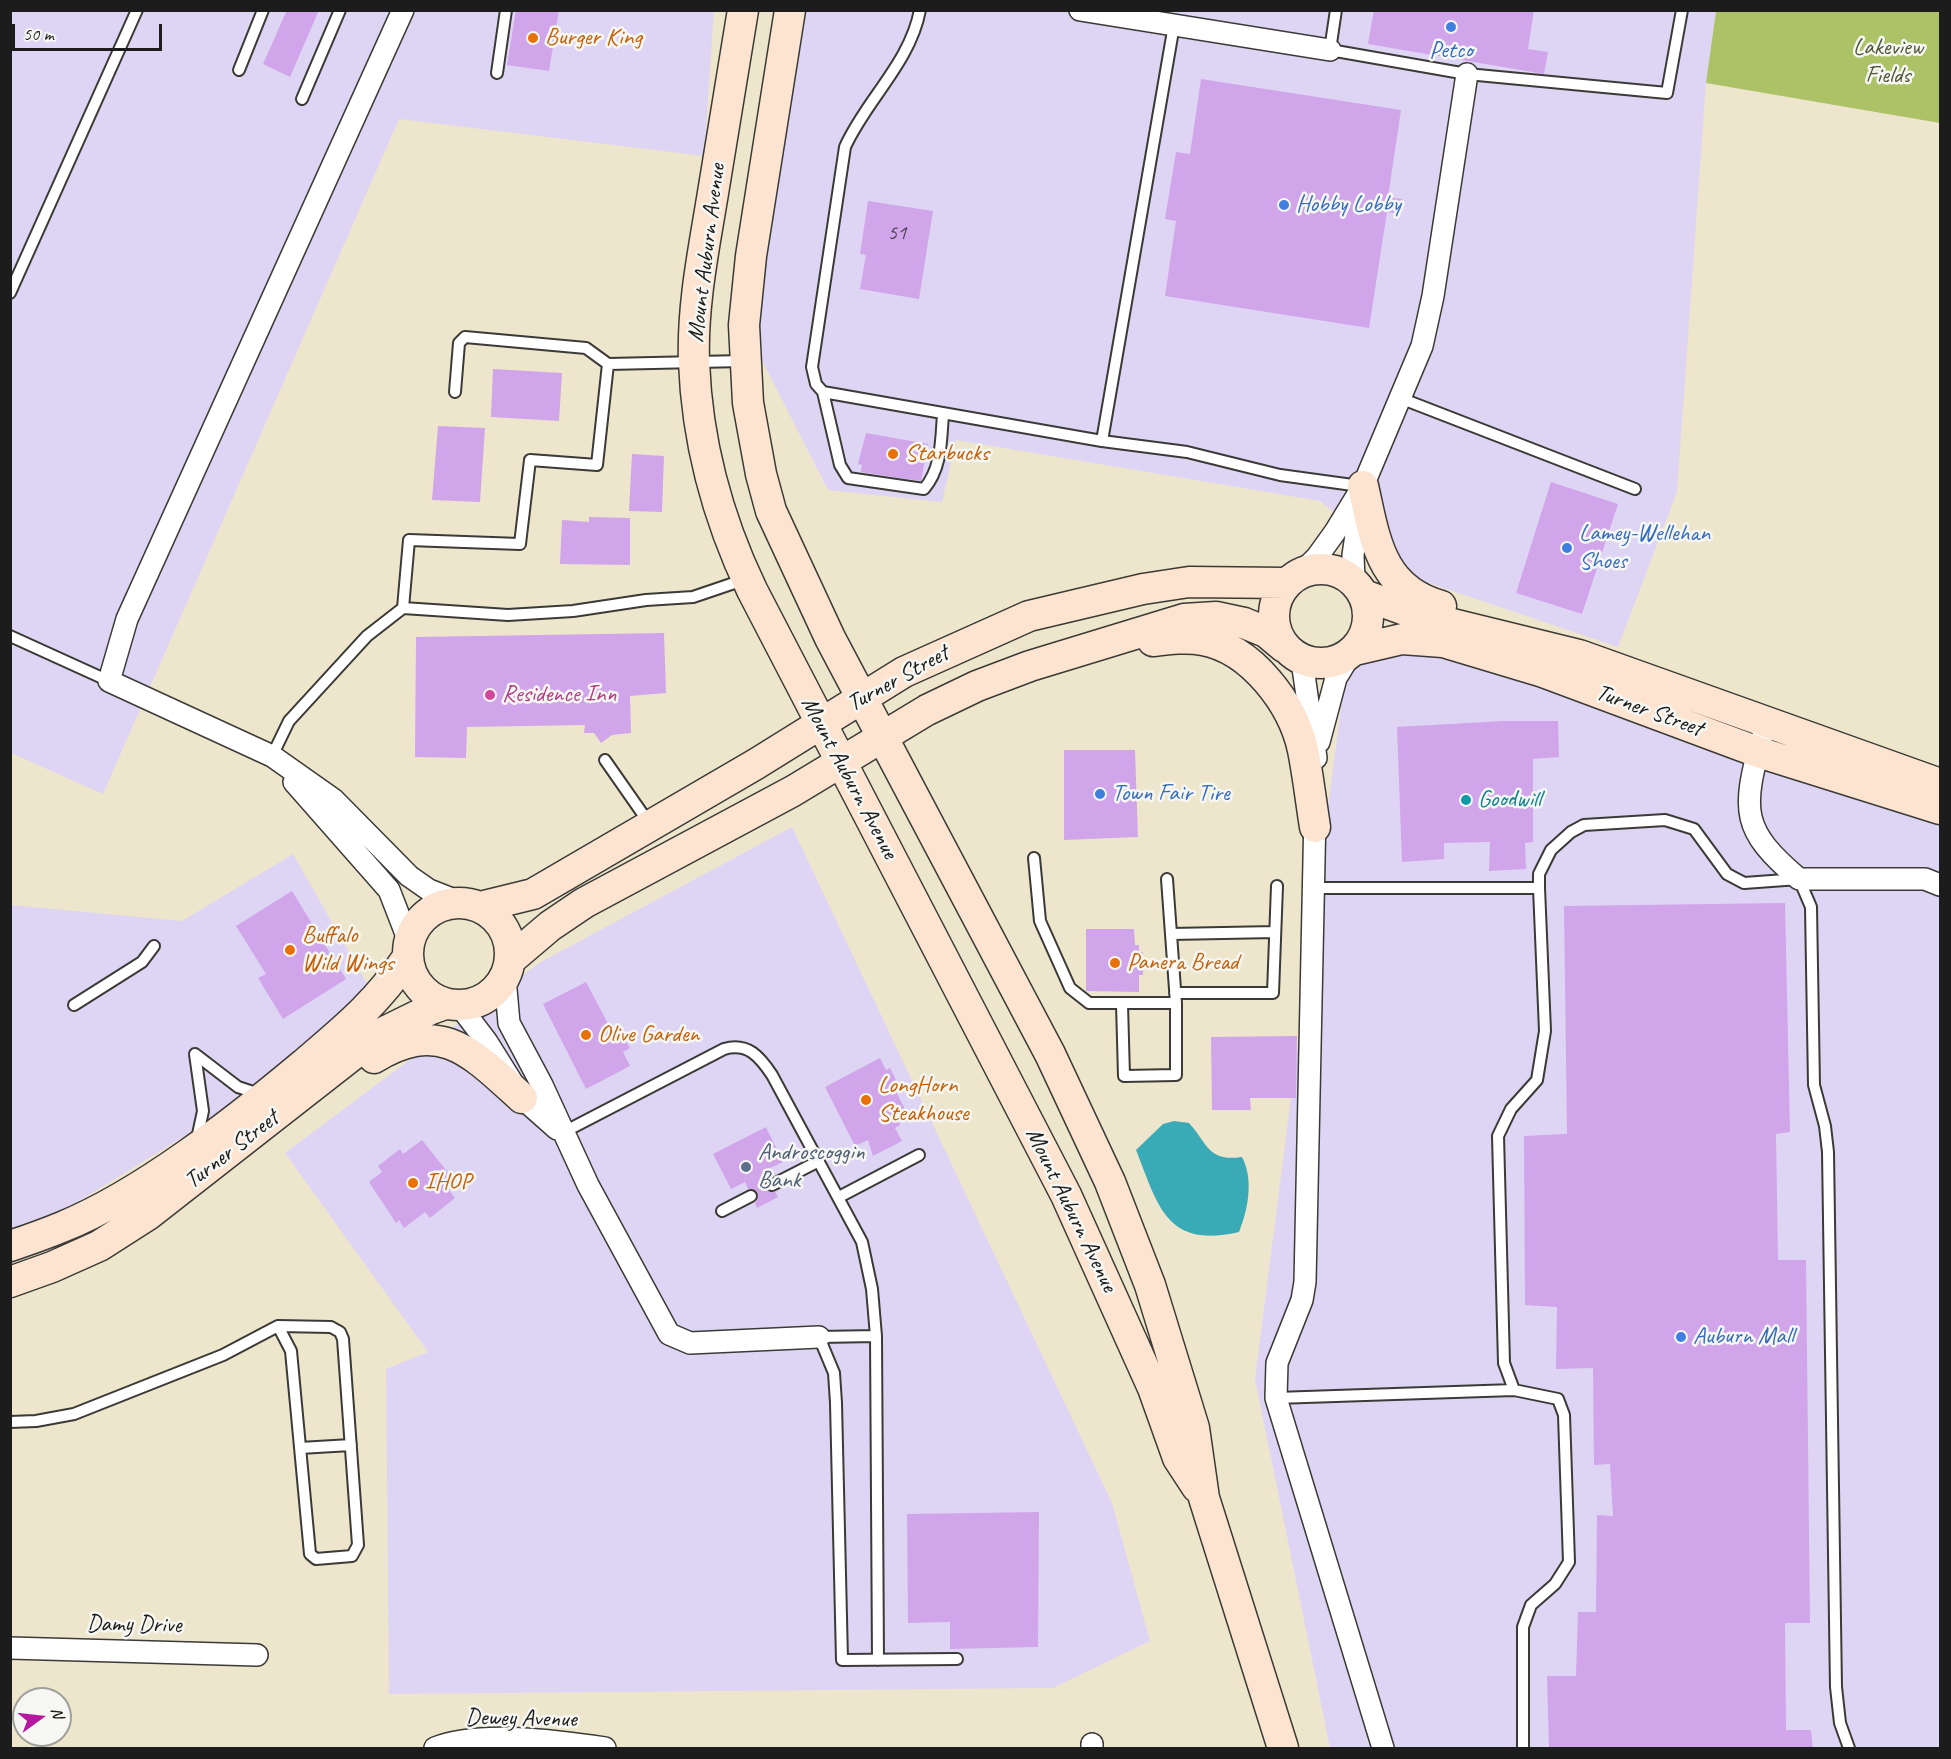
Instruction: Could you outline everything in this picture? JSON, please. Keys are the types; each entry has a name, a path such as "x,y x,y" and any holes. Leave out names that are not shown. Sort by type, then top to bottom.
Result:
{"main road":[{"name":"Mount Auburn Avenue","path":"743,10 705,241 695,320 694,362 698,402 715,499 731,549 746,579 1066,1195 1153,1388 1178,1458 1204,1497"},
{"name":"Mount Auburn Avenue","path":"790,10 751,256 744,326 748,403 761,474 771,511 830,638 1050,1054 1110,1182 1150,1286 1194,1428 1204,1497 1242,1611 1283,1749"},
{"path":"1363,486 1373,533 1381,557 1393,576 1407,591 1430,603 1504,624 1579,655"},
{"name":"Turner Street","path":"471,905 533,894 904,672 1029,616 1143,589 1190,582 1294,578 1320,568 1331,570 1359,588 1424,617 1579,655 1767,720 1941,784"},
{"path":"1293,654 1274,625 1274,606 1294,578"},
{"path":"1353,652 1366,634 1369,620 1359,588"},
{"name":"Turner Street","path":"508,969 550,926 584,903 793,791 937,705 977,686 1030,666 1184,619 1216,617 1244,623 1266,632 1293,654 1318,664 1331,663 1353,652 1402,639 1443,642 1543,672 1758,752 1941,809"},
{"path":"1030,666 1178,638 1205,640 1231,651 1258,670 1278,693 1302,748 1315,827"},
{"path":"471,905 501,925 511,949 508,969 493,993 470,1005 452,1005 427,995 414,979 408,948 420,920 435,909 471,905"},
{"name":"Turner Street","path":"10,1246 64,1227 119,1198 194,1148 265,1096 371,1006 408,948"},
{"name":"Turner Street","path":"10,1282 52,1267 99,1246 149,1214 378,1035 413,1017 452,1005"},
{"path":"183,1187 198,1188 214,1183 374,1058 396,1045 417,1040 449,1042 482,1061 522,1098"},
{"path":"1242,1611 1266,1749"},
{"path":"1242,1611 1296,1749"}],"street":[{"path":"403,10 127,619 109,681 272,756 333,799 409,876 429,890 471,905"},
{"path":"1080,10 1330,50"},
{"path":"1294,578 1323,549 1363,486 1422,346 1433,297 1467,74"},
{"path":"1359,588 1353,555 1363,486"},
{"path":"1353,652 1336,678 1317,754 1305,1282 1302,1300 1276,1363 1276,1398 1383,1749"},
{"path":"1293,654 1317,754"},
{"path":"1767,720 1749,781 1750,819 1771,856 1800,879 1925,879 1941,885"},
{"path":"272,756 389,890 408,948"},
{"path":"508,969 508,1023 542,1085 562,1133 669,1334 690,1343 819,1337"},
{"path":"452,1005 487,1042 522,1098 562,1133"},
{"name":"Damy Drive","path":"10,1648 257,1655"},
{"name":"Dewey Avenue","path":"435,1749 450,1743 499,1739 573,1743 605,1749"}],"lane":[{"path":"10,293 137,10"},
{"path":"239,70 263,10"},
{"path":"302,99 340,10"},
{"path":"497,73 506,10"},
{"path":"920,10 905,53 855,124 845,147 812,367 816,384 823,392 840,465 848,478 924,489 933,479 941,451 943,414"},
{"path":"1336,10 1330,50 1467,74 1667,93 1682,10"},
{"path":"1102,441 1174,26"},
{"path":"455,392 459,343 465,337 586,348 608,364 746,361"},
{"path":"403,608 409,540 520,544 530,460 597,465 608,364"},
{"path":"823,392 1102,441 1186,452 1280,475 1363,486"},
{"path":"1400,398 1635,489"},
{"path":"272,756 289,721 367,636 403,608 508,615 573,611 646,600 693,597 746,579"},
{"path":"10,636 109,681"},
{"path":"605,760 650,824"},
{"path":"1514,1390 1504,1362 1498,1136 1511,1109 1537,1080 1545,1031 1539,874 1551,850 1570,832 1584,825 1665,820 1694,829 1727,874 1744,883 1800,879 1811,907 1814,1085 1826,1126 1828,1152 1836,1687 1840,1723 1849,1749"},
{"path":"1034,858 1040,921 1070,988 1089,1003 1122,1005 1176,998 1273,993 1277,886"},
{"path":"1122,1005 1124,1076 1176,1075 1176,998 1167,879"},
{"path":"1314,888 1539,888"},
{"path":"1171,934 1275,932"},
{"path":"74,1005 142,962 154,946"},
{"path":"562,1133 724,1049 743,1046 761,1058 862,1242 872,1288 876,1336 878,1660"},
{"path":"194,1148 203,1111 195,1054 238,1087 265,1096"},
{"path":"839,1197 918,1155"},
{"path":"772,1185 819,1161"},
{"path":"722,1211 751,1196"},
{"path":"10,1422 36,1421 74,1414 223,1355 278,1326 331,1327 340,1332 351,1444 358,1545 352,1556 316,1559 310,1554 291,1351 278,1326"},
{"path":"876,1336 819,1337 834,1373 842,1660 957,1659"},
{"path":"1276,1398 1514,1390 1544,1394 1558,1400 1564,1415 1569,1562 1556,1584 1531,1605 1523,1627 1523,1749"},
{"path":"300,1448 351,1444"}],"shaded area":[{"path":"11,11 714,11 704,156 399,119 103,794 11,753"},
{"path":"797,11 1716,11 1706,83 1677,492 1618,647 1417,579 1320,501 956,440 942,502 828,490 744,325"},
{"path":"1448,648 1940,818 1940,1748 1330,1748 1255,1379 1343,691 1356,666 1388,649"},
{"path":"792,827 1112,1503 1150,1641 1053,1688 389,1694 386,1369 428,1352 285,1153 539,963"},
{"path":"293,854 370,989 219,1115 40,1225 11,1231 11,905 182,921"}],"green space":[{"name":"Lakeview Fields","path":"1716,11 1940,11 1940,123 1706,83"}],"water":[{"path":"1174,1121 1189,1123 1215,1154 1231,1158 1242,1157 1249,1185 1245,1214 1239,1232 1215,1236 1195,1234 1180,1228 1168,1218 1159,1205 1136,1150 1163,1124"}],"building":[{"path":"287,10 319,10 290,77 263,64"},
{"name":"Burger King","path":"516,10 559,10 549,71 507,65"},
{"name":"Petco","path":"1374,10 1534,10 1528,49 1548,52 1544,74 1368,44"},
{"name":"Hobby Lobby","path":"1201,79 1401,110 1388,197 1402,199 1400,214 1387,212 1369,328 1165,296 1176,221 1165,219 1176,152 1190,154"},
{"path":"868,201 933,211 919,299 860,289 866,255 860,254"},
{"path":"493,369 562,373 559,421 491,417"},
{"path":"438,426 485,428 480,502 432,500"},
{"name":"Starbucks","path":"866,433 928,444 921,481 861,472 862,465 858,464"},
{"path":"632,454 664,456 662,512 629,511"},
{"name":"Lamey-Wellehan Shoes","path":"1551,482 1618,504 1582,614 1516,593"},
{"path":"589,517 630,518 630,565 560,564 562,520 589,522"},
{"name":"Residence Inn","path":"664,633 666,693 630,696 631,733 612,735 601,743 594,733 584,733 585,725 467,727 466,758 415,757 416,637"},
{"name":"Goodwill","path":"1504,721 1558,721 1559,757 1533,759 1533,842 1525,843 1526,869 1489,871 1490,842 1444,843 1444,859 1402,862 1397,727"},
{"name":"Town Fair Tire","path":"1064,750 1135,750 1138,837 1064,840"},
{"name":"Buffalo Wild Wings","path":"292,891 346,979 283,1019 258,978 266,974 236,926"},
{"name":"Auburn Mall","path":"1785,903 1790,1132 1776,1134 1778,1260 1806,1260 1810,1623 1785,1623 1786,1730 1811,1730 1813,1749 1549,1749 1547,1676 1576,1676 1578,1612 1596,1612 1597,1515 1613,1516 1610,1464 1594,1465 1593,1368 1556,1369 1557,1307 1525,1305 1524,1136 1567,1134 1564,906"},
{"name":"Panera Bread","path":"1086,929 1134,929 1135,945 1139,945 1139,952 1143,952 1143,975 1139,975 1139,992 1086,991"},
{"name":"Olive Garden","path":"586,982 615,1037 622,1034 630,1048 623,1052 630,1066 586,1089 543,1004"},
{"path":"1297,1036 1296,1098 1250,1098 1251,1110 1212,1110 1211,1037"},
{"name":"LongHorn Steakhouse","path":"880,1058 886,1070 890,1068 899,1086 894,1088 906,1111 896,1117 900,1125 895,1128 902,1141 873,1156 868,1140 855,1146 825,1087"},
{"name":"Androscoggin Bank","path":"766,1127 783,1162 764,1171 768,1179 765,1184 766,1189 775,1192 778,1197 757,1208 755,1203 758,1197 757,1192 748,1189 745,1182 731,1189 713,1154"},
{"name":"IHOP","path":"422,1140 457,1184 449,1190 455,1198 430,1218 425,1212 404,1228 399,1220 396,1223 369,1182 382,1172 378,1166 400,1149 403,1154"},
{"path":"1039,1512 1038,1647 950,1649 950,1622 908,1623 907,1514"}],"place":[{"name":"Petco","path":"1451,27"},
{"name":"Burger King","path":"533,38"},
{"name":"Hobby Lobby","path":"1284,205"},
{"name":"Starbucks","path":"893,454"},
{"name":"Lamey-Wellehan Shoes","path":"1567,548"},
{"name":"Residence Inn","path":"490,695"},
{"name":"Town Fair Tire","path":"1100,794"},
{"name":"Goodwill","path":"1466,800"},
{"name":"Buffalo Wild Wings","path":"290,950"},
{"name":"Panera Bread","path":"1115,963"},
{"name":"Olive Garden","path":"586,1035"},
{"name":"LongHorn Steakhouse","path":"866,1100"},
{"name":"Androscoggin Bank","path":"746,1167"},
{"name":"IHOP","path":"413,1183"},
{"name":"Auburn Mall","path":"1681,1337"}]}
